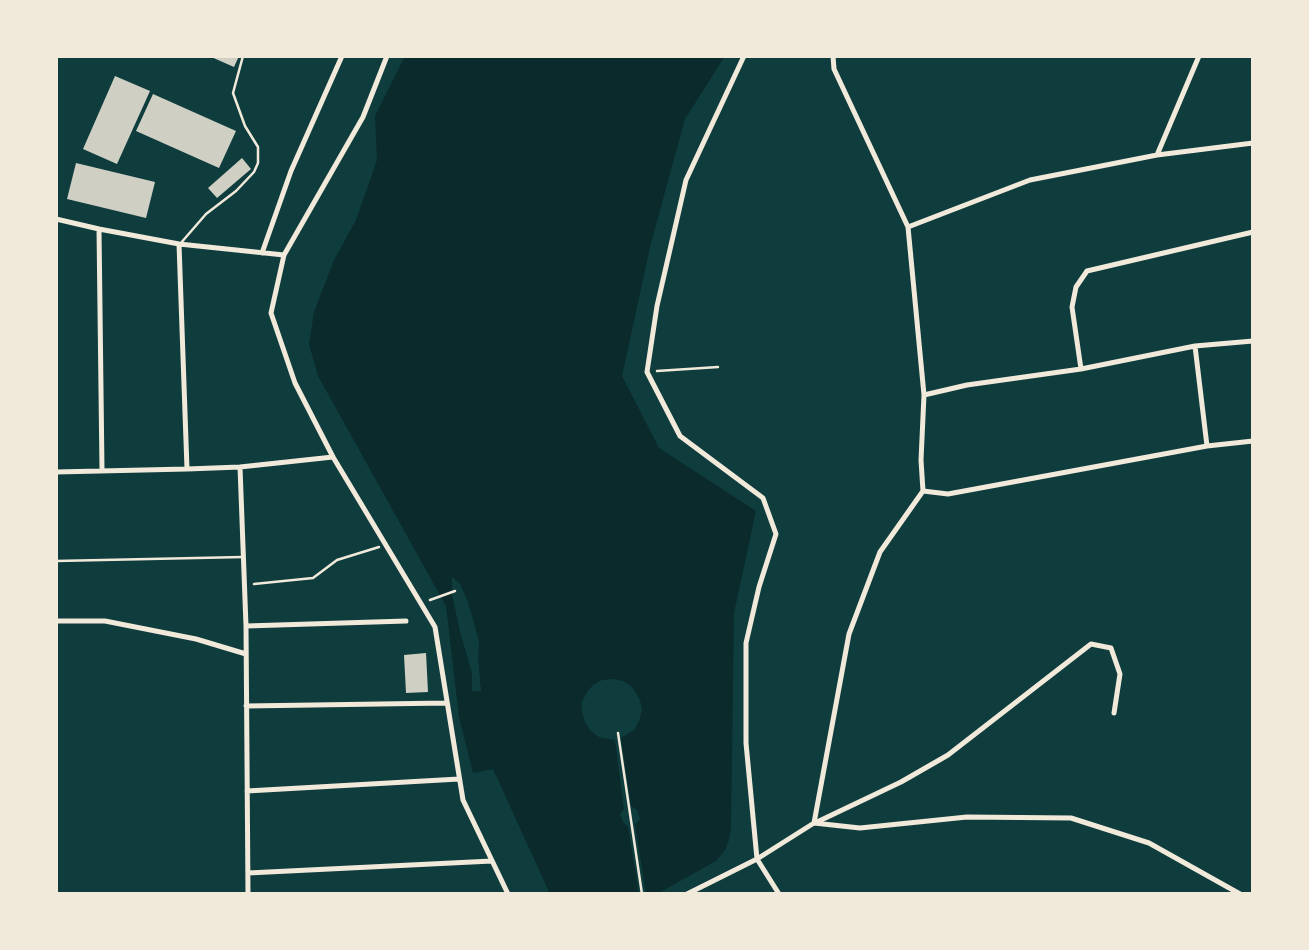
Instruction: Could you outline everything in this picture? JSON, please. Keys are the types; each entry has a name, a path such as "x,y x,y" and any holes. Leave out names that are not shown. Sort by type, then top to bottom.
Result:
{"street":[{"path":"262,253 291,171 342,56"},
{"path":"387,56 363,117 284,255 271,313 295,383 333,457 435,628 463,800 508,894"},
{"path":"744,56 686,180 657,306 647,372 680,436 763,498 776,534 759,587 746,643 746,743 757,859 779,894"},
{"path":"814,823 849,634 880,552 923,491 921,460 924,395 908,227 834,69 833,56"},
{"path":"1157,155 1199,56"},
{"path":"908,227 1030,180 1157,155 1253,143"},
{"path":"56,219 179,244 284,255"},
{"path":"99,229 102,470"},
{"path":"1080,369 1072,307 1076,287 1087,271 1253,232"},
{"path":"179,244 187,469"},
{"path":"924,395 967,385 1080,369 1195,346 1253,341"},
{"path":"1195,346 1207,446"},
{"path":"923,491 947,494 1207,446 1253,441"},
{"path":"56,472 240,467 333,457"},
{"path":"240,467 246,626 248,894"},
{"path":"56,621 105,621 196,639 246,654"},
{"path":"246,626 406,621"},
{"path":"687,894 757,859 814,823 901,782 948,755 1091,644 1111,648 1120,674 1114,713"},
{"path":"246,706 447,703"},
{"path":"247,791 459,779"},
{"path":"814,823 860,828 967,817 1071,818 1149,843 1240,894"},
{"path":"248,873 492,861"}],"lane":[{"path":"179,244 206,214 236,191 254,172 258,163 258,147 233,93 243,56"},
{"path":"56,561 243,557"}],"path":[{"path":"647,372 718,367"},
{"path":"244,585 313,578 337,560 386,545"},
{"path":"437,597 454,592"},
{"path":"618,733 642,894"}],"water":[{"path":"405,56 725,56 685,119 651,243 622,376 659,448 756,511 734,613 729,840 716,861 657,894 550,894 493,769 473,773 459,717 446,606 318,376 309,344 314,312 334,260 356,220 377,160 375,116","holes":["452,577 460,584 479,641 481,691 472,691 472,673 452,594"]}],"pier":[{"path":"613,679 632,687 640,700 642,710 634,730 621,738 631,806 637,810 640,819 635,825 646,894 639,894 628,826 620,814 624,809 615,740 599,737 591,731 582,712 582,702 593,685 602,680"}],"building":[{"path":"209,56 239,56 234,67"},
{"path":"115,76 150,91 117,164 83,149"},
{"path":"153,94 236,131 219,168 136,131"},
{"path":"242,158 251,169 217,198 208,188"},
{"path":"76,163 155,182 146,218 67,199"},
{"path":"426,653 428,692 406,693 404,655"}]}
